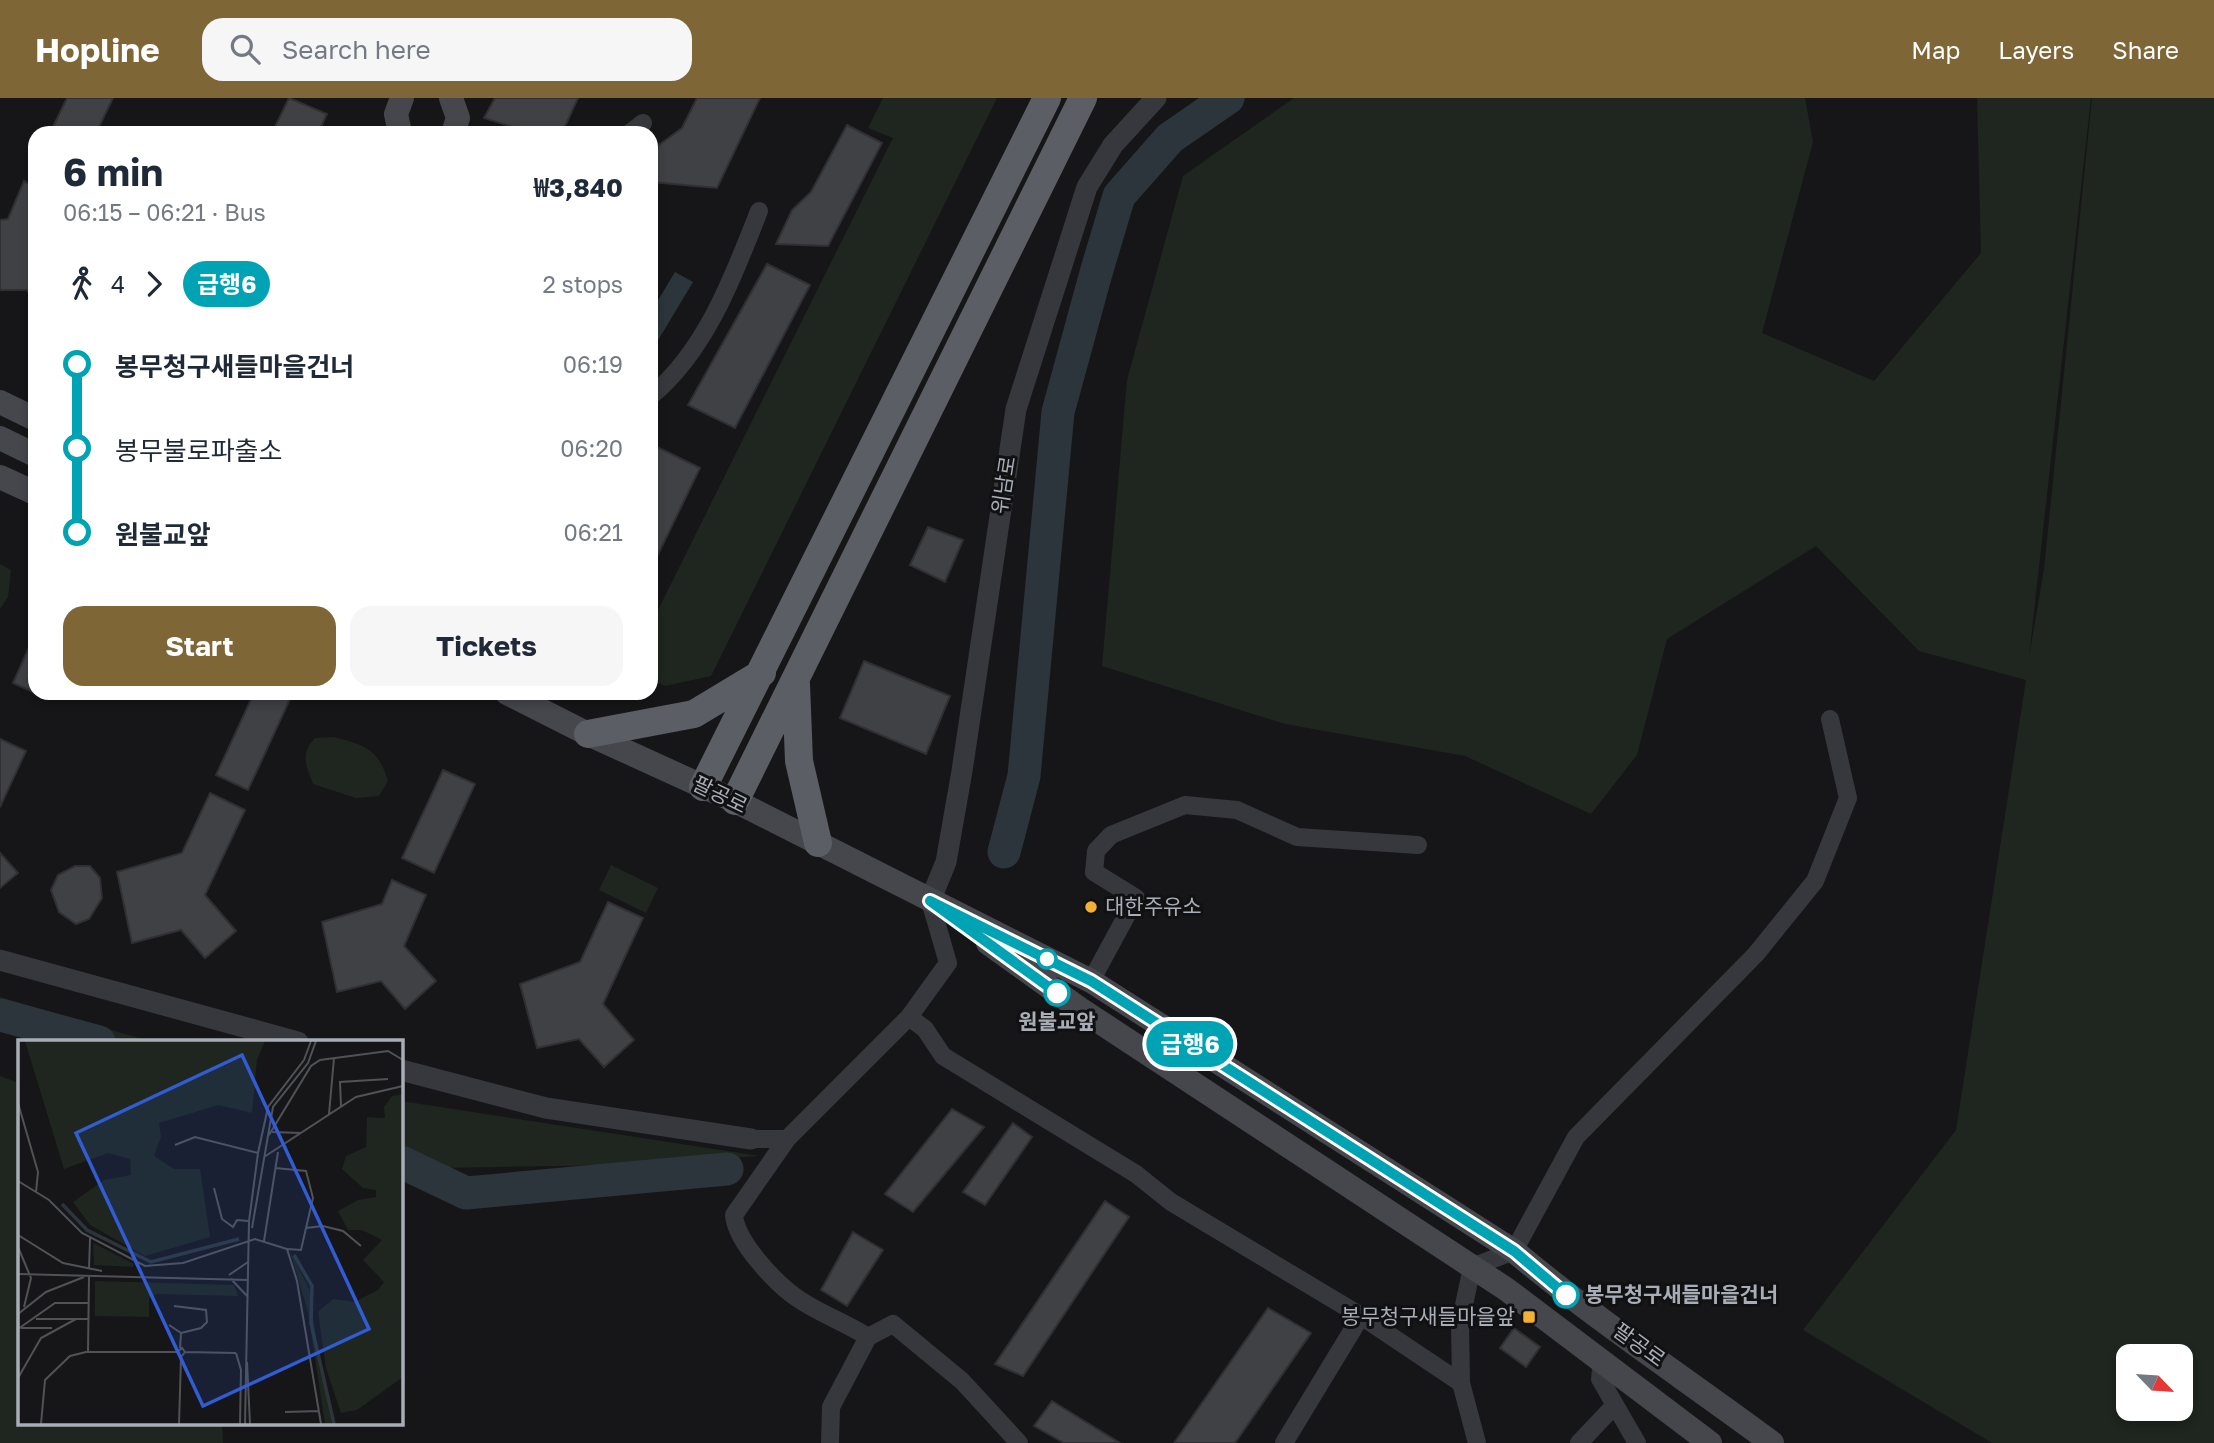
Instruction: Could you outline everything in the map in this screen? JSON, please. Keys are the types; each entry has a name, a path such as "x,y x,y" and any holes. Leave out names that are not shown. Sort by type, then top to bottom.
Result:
{"highway":[{"path":"703,787 1047,98"},
{"path":"735,801 1083,98"},
{"path":"588,734 694,714 762,673"},
{"path":"796,678 799,761 818,843"}],"main road":[{"path":"451,98 457,109 459,126"},
{"path":"395,100 397,126"},
{"path":"0,402 28,416"},
{"path":"0,438 28,452"},
{"path":"0,477 28,490"},
{"name":"팔공로","path":"522,700 588,734 735,801 1091,981 1514,1251 1566,1295 1603,1318 1772,1443"},
{"name":"팔공로","path":"930,901 1080,1009 1472,1267 1602,1360 1710,1443"}],"street":[{"name":"위남로","path":"930,901 946,862 962,771 1016,409 1087,187 1113,145 1156,98"},
{"path":"658,388 694,346 734,277 760,211"},
{"path":"1477,1443 1461,1383 1460,1324 1472,1267 1514,1251 1576,1136 1756,954 1815,881 1848,798 1830,719"},
{"path":"1091,981 1136,898 1094,872 1096,851 1111,835 1185,805 1237,810 1297,837 1418,845"},
{"path":"868,1337 799,1299 766,1269 735,1230 734,1215 787,1139 909,1017 948,963 930,901"},
{"path":"0,960 291,1040"},
{"path":"909,1017 925,1029 943,1056 1136,1174 1171,1202 1361,1317 1461,1383"},
{"path":"402,1070 546,1108 751,1139 787,1139"},
{"path":"1284,1443 1361,1317"},
{"path":"830,1443 831,1407 868,1337 893,1324 962,1381 1019,1443"},
{"path":"1602,1360 1600,1379 1637,1443"},
{"path":"1579,1443 1615,1405"}],"shaded area":[{"path":"883,98 997,98 711,676 665,686 658,682 658,610 893,138 868,128"},
{"path":"1294,98 1805,98 1813,142 1762,333 1874,381 1981,253 1977,98 2091,98 2029,657 2044,569 2092,98 2214,98 2214,1443 1992,1443 1803,1330 1956,1130 2026,680 1919,651 1816,546 1667,639 1637,755 1591,814 1465,756 1285,724 1102,666 1127,380 1183,176"},
{"path":"675,272 693,282 658,340 658,300"},
{"path":"0,564 11,570 8,597 0,609"},
{"path":"334,737 362,746 375,755 388,781 379,796 356,798 313,784 307,765 307,749 315,738"},
{"path":"611,865 658,888 646,913 599,890"},
{"path":"0,997 145,1040 52,1040 0,1023"},
{"path":"0,1076 18,1083 18,1426 222,1426 223,1443 0,1443"},
{"path":"402,1101 760,1156 616,1165 440,1168 402,1155"}],"building":[{"path":"67,98 113,98 99,126 53,126"},
{"path":"289,98 327,114 321,126 275,126"},
{"path":"495,98 578,98 565,126 509,126 484,118"},
{"path":"697,98 760,98 717,188 658,183 658,147 682,128"},
{"path":"847,125 882,143 828,246 776,244 792,210 811,192"},
{"path":"24,181 28,183 28,292 0,290 0,220 8,219"},
{"path":"767,264 810,285 735,428 688,405"},
{"path":"658,447 700,468 658,555"},
{"path":"928,527 963,540 945,582 910,565"},
{"path":"28,650 28,690 13,683"},
{"path":"864,661 950,696 926,754 840,718"},
{"path":"251,700 290,700 248,790 216,775"},
{"path":"0,739 26,751 0,807"},
{"path":"443,770 475,784 434,873 402,858"},
{"path":"210,793 245,810 205,895 236,931 205,958 181,930 132,943 117,872 182,853"},
{"path":"0,853 18,873 0,888"},
{"path":"75,866 90,866 100,878 102,898 89,919 76,924 59,912 51,890 58,875"},
{"path":"392,880 426,895 404,946 436,981 405,1009 381,981 337,992 322,922 382,904"},
{"path":"608,902 643,918 603,1004 634,1040 604,1067 579,1039 537,1048 520,984 580,962"},
{"path":"952,1109 984,1127 913,1212 885,1194"},
{"path":"1013,1123 1032,1137 985,1205 963,1192"},
{"path":"1105,1201 1129,1217 1023,1376 995,1364"},
{"path":"853,1232 883,1250 847,1306 821,1290"},
{"path":"1268,1308 1311,1333 1235,1443 1174,1443"},
{"path":"1514,1328 1540,1347 1526,1367 1500,1348"},
{"path":"1052,1401 1120,1443 1064,1443 1034,1426"}],"waterway":[{"path":"1004,852 1024,776 1058,412 1096,273 1119,196 1170,138 1228,98"},
{"path":"0,1015 92,1040"},
{"path":"402,1162 466,1193 727,1169"}],"bus line":[{"name":"급행6","path":"1057,993 930,901 1091,981 1514,1251 1566,1295"}],"place":[{"name":"대한주유소","path":"1091,907"},
{"name":"원불교앞","path":"1057,993"},
{"name":"봉무청구새들마을건너","path":"1566,1295"},
{"name":"봉무청구새들마을앞","path":"1529,1317"}]}
